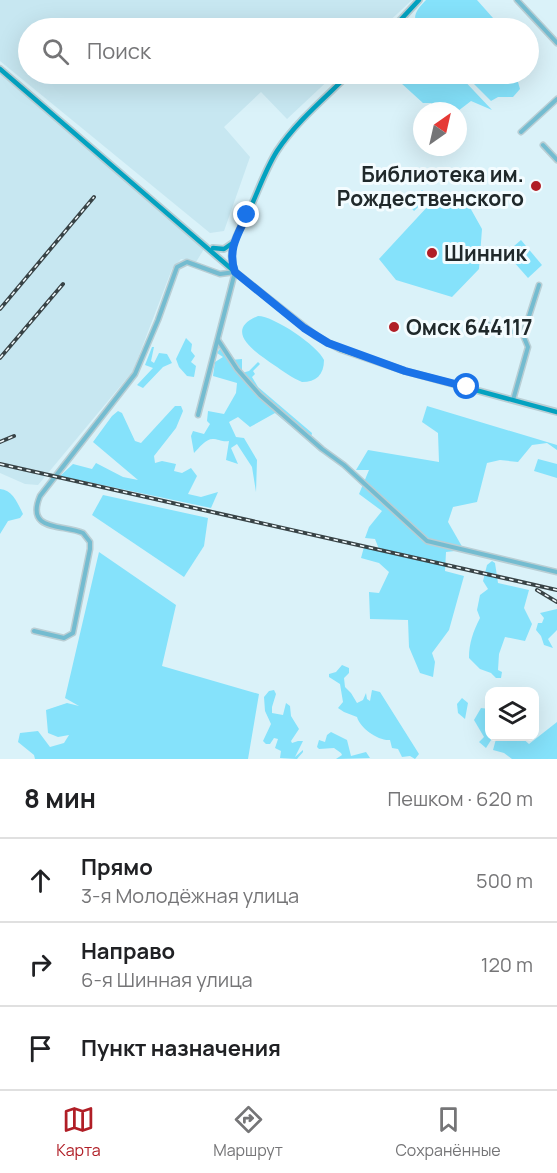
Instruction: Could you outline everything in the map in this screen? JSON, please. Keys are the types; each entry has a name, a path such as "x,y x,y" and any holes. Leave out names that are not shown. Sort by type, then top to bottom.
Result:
{"main road":[{"path":"402,18 419,0"},
{"path":"0,69 208,246 235,272 304,328 340,349 405,371 557,412"},
{"path":"235,272 231,259 234,242 266,171 279,148 294,130 339,84"},
{"path":"208,246 217,250 224,249 234,242"}],"street":[{"path":"517,0 534,18"},
{"path":"539,24 557,43"},
{"path":"521,132 557,99"},
{"path":"543,145 557,160"},
{"path":"34,631 64,638 73,633 90,549 90,542 83,533 50,526 39,519 36,510 40,496 135,374 177,267 187,262 220,274 235,272 198,415"},
{"path":"513,400 528,347 523,334 539,285"},
{"path":"482,322 523,334"},
{"path":"218,340 237,369 260,395 344,465 427,541 557,572"}],"shaded area":[{"path":"0,0 412,0 393,18 18,18 18,76 0,61"},
{"path":"426,0 477,0 493,18 415,18 417,10"},
{"path":"0,74 204,249 196,262 181,259 172,269 133,371 38,485 25,484 0,473"},
{"path":"28,84 324,84 287,119 261,92 224,127 250,157 224,231 210,233"},
{"path":"402,84 467,84 492,110 471,101 467,104 467,102 422,102"},
{"path":"474,84 519,84 520,89 513,97 498,97 491,101"},
{"path":"422,190 429,197 414,211 409,205"},
{"name":"Шинник","path":"442,199 468,204 482,229 479,269 452,297 396,280 379,259 429,205 433,208"},
{"path":"521,240 542,265 528,278 506,253"},
{"path":"258,316 284,326 313,347 324,360 321,374 311,381 302,382 252,349 243,335 243,328 247,322"},
{"path":"186,338 192,344 191,351 195,356 191,362 196,366 194,377 187,376 179,367 176,359"},
{"path":"223,344 230,360 242,359 242,373 249,371 258,362 260,364 253,371 255,374 252,377 258,387 312,433 310,442 275,413 250,427 238,417 229,422 236,437 244,438 257,460 256,492 252,467 237,444 231,448 238,464 226,460 229,441 208,440 194,453 191,436 193,431 204,434 210,424 207,421 208,411 224,414 236,393 237,383 213,376 215,362 223,357 217,353"},
{"path":"154,347 151,361 154,363 159,353 167,354 172,363 163,367 143,388 137,385 153,368 145,365"},
{"path":"175,406 181,406 183,411 176,428 154,456 155,463 162,461 176,464 174,471 182,473 191,468 197,476 188,494 201,497 218,492 211,508 60,476 73,464 92,469 96,463 123,477 138,480 93,442 118,411 122,413 135,441 141,443"},
{"path":"427,406 557,445 557,450 547,443 532,445 518,462 500,460 487,463 477,502 453,507 448,522 464,550 446,552 445,571 464,576 449,630 432,653 435,662 433,677 420,673 409,647 408,620 370,619 369,592 379,593 389,572 379,563 361,558 364,547 379,549 375,539 365,538 369,527 382,511 359,494 369,470 356,470 368,450 439,462 438,433 422,422"},
{"path":"538,459 557,464 557,478 534,471"},
{"path":"0,489 12,495 23,514 20,518 8,521 0,534"},
{"path":"103,495 208,518 204,546 184,577 92,515"},
{"path":"99,552 176,605 162,666 259,694 248,759 35,759 34,755 18,742 20,733 38,731 50,747 64,743 69,735 58,737 48,733 46,710 67,703 79,706 65,698"},
{"path":"492,561 495,563 498,583 529,590 524,608 532,624 525,641 505,637 499,654 498,670 502,672 501,678 496,678 491,673 480,669 469,658 472,638 480,618 477,610 480,595 488,589 483,581 487,565"},
{"path":"557,609 557,630 548,639 553,648 544,645 536,630 538,623 542,623 544,618 540,613"},
{"path":"342,665 349,668 349,673 344,678 345,687 357,703 363,700 366,693 370,701 372,690 380,692 419,754 415,759 410,756 402,757 398,749 392,748 390,740 375,736 362,725 357,717 338,708 343,702 340,684 329,677 329,674 336,672"},
{"path":"274,690 276,694 272,713 283,715 286,703 290,706 291,716 299,729 291,741 292,743 303,741 295,757 303,750 303,752 297,759 280,758 281,751 275,748 278,739 274,738 270,744 263,741 271,724 265,711 264,697 269,691"},
{"path":"462,698 468,703 465,719 458,713 457,704"},
{"path":"481,708 485,708 485,741 490,741 486,748 479,742 484,737 474,720"},
{"path":"557,722 557,759 512,759 504,753 493,750 495,741 526,741 529,744 539,741 539,736"},
{"path":"331,732 347,740 351,756 366,752 370,758 336,759 342,755 334,748 319,749 317,747 319,740 325,742 327,735"}],"railway":[{"path":"0,309 94,197"},
{"path":"0,358 63,284"},
{"path":"0,442 14,436"},
{"path":"0,464 557,590"},
{"path":"537,590 557,602"}],"place":[{"name":"Библиотека им. Рождественского","path":"536,186"},
{"name":"Шинник","path":"432,253"},
{"name":"Омск 644117","path":"394,327"}],"route":[{"path":"247,215 232,251 231,259 235,272 304,328 340,349 405,371 467,387"}]}
